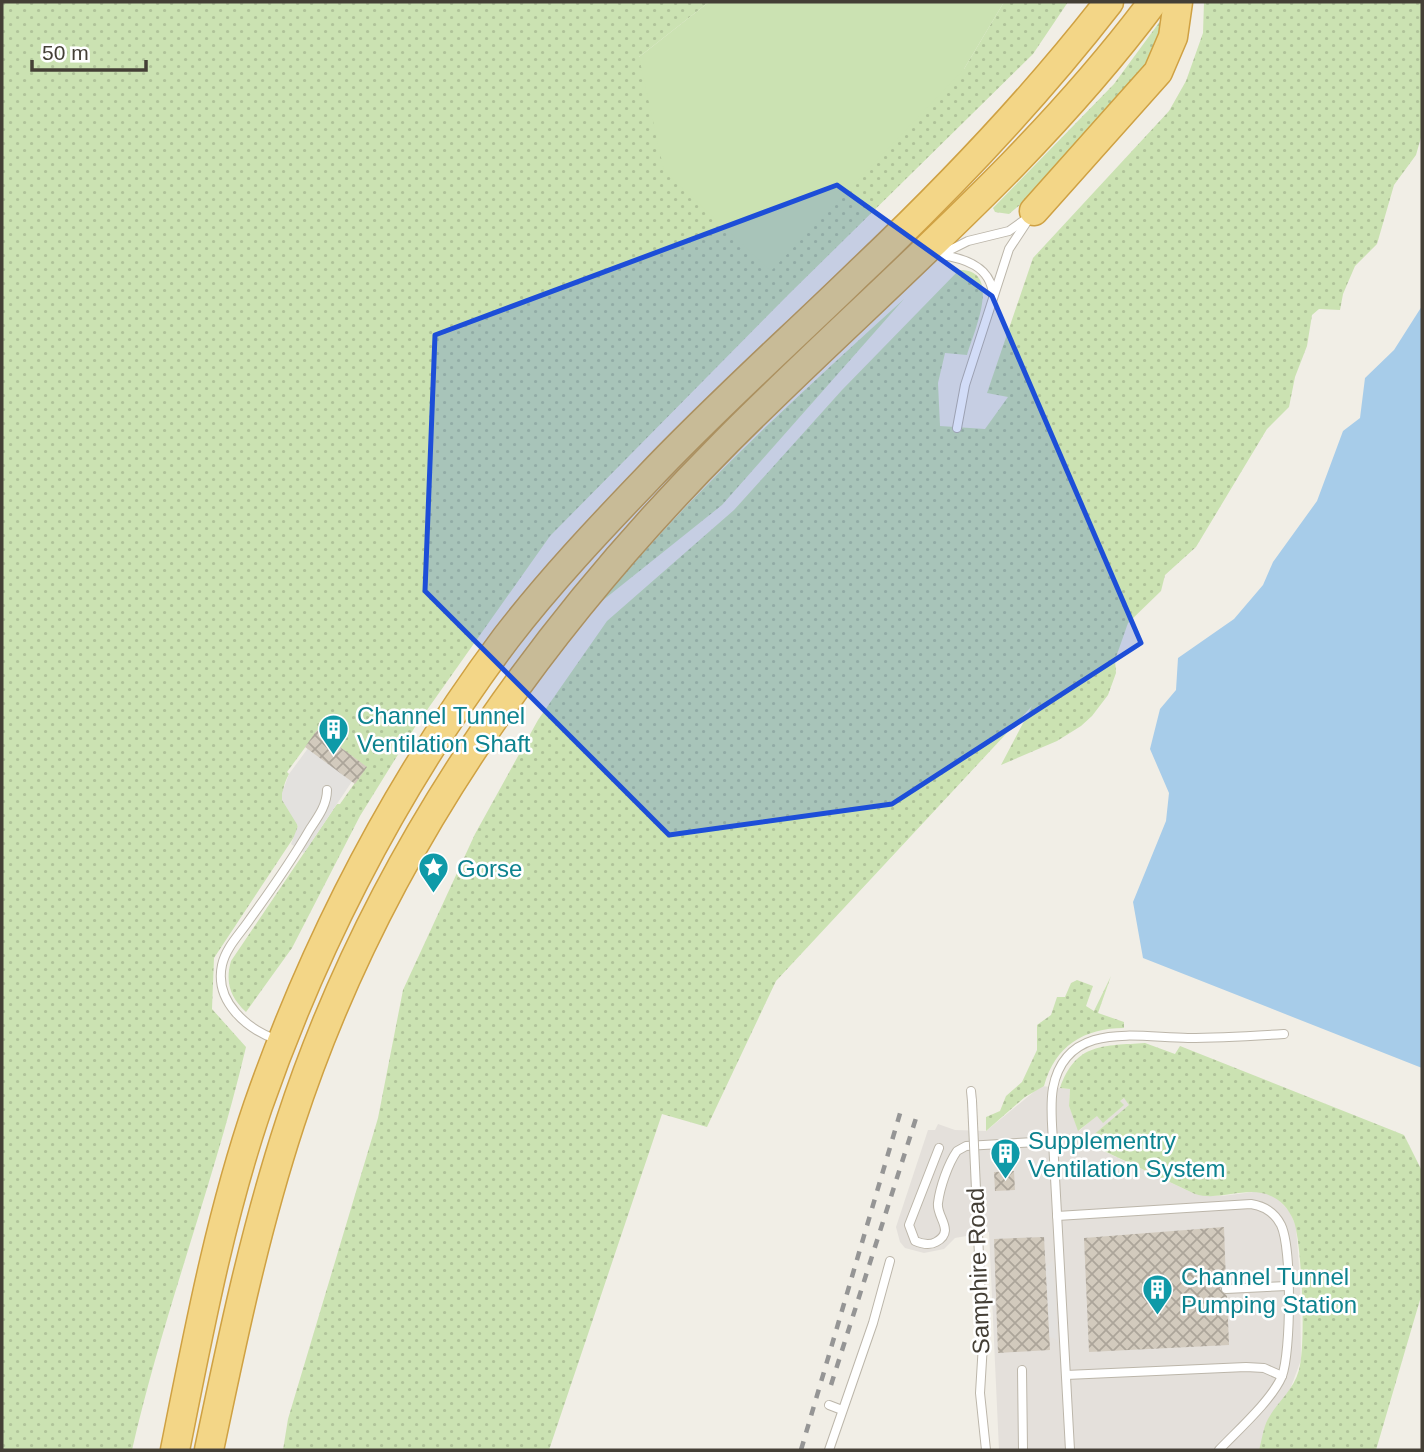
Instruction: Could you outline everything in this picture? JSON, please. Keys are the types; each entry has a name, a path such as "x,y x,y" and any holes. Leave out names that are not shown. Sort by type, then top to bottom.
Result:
{"highway":[{"path":"175,1450 200,1325 234,1185 257,1109 282,1042 329,929 386,820 456,707 509,634 565,566 649,476 896,239 990,142 1110,2"},
{"path":"209,1450 234,1326 290,1121 355,957 415,840 471,750 528,670 642,529 811,359 1028,148 1078,94 1153,2"},
{"path":"1034,211 1158,72 1170,49 1178,2"},
{"path":"811,359 940,256"}],"lane":[{"path":"940,256 968,241 1009,231 1034,211"},
{"path":"957,428 965,384 1009,248 1034,211"},
{"path":"940,256 966,259 981,270 992,288 990,309"},
{"path":"282,1042 256,1031 229,1004 221,979 222,965 232,944 324,807 327,790"},
{"path":"1070,1450 1053,1141 1054,1082 1066,1059 1084,1043 1109,1035 1187,1038 1284,1034"},
{"name":"Samphire Road","path":"972,1096 983,1344 980,1393 986,1450"},
{"path":"939,1148 909,1225 915,1241 928,1245 934,1244 944,1234 944,1221 938,1205 957,1151 966,1146 1053,1141"},
{"path":"1057,1216 1257,1205 1277,1218 1283,1230 1289,1337 1282,1376 1219,1450"},
{"path":"829,1450 873,1323 890,1261"},
{"path":"1226,1289 1287,1286"},
{"path":"1066,1375 1246,1367 1264,1368 1282,1376"},
{"path":"1022,1370 1023,1450"},
{"path":"829,1405 842,1410"}],"highlighted area":[{"path":"837,185 992,296 1141,643 892,804 669,835 425,591 435,335"}],"shaded area":[{"path":"320,732 363,765 304,853 291,844 298,826 282,800 282,793 289,774"},
{"path":"1041,1086 1070,1089 1069,1106 1079,1131 1097,1115 1103,1122 1123,1105 1120,1101 1124,1098 1130,1105 1086,1143 1195,1194 1222,1196 1261,1191 1277,1198 1290,1212 1296,1227 1300,1279 1301,1360 1288,1395 1270,1416 1259,1450 999,1450 989,1232 955,1238 944,1249 924,1253 905,1248 900,1242 896,1227 928,1130 935,1130 938,1124 955,1130 986,1131"},
{"path":"1053,1260 1058,1343 1049,1337 1045,1268"}],"green space":[{"path":"2,2 709,2 639,57 964,69 1004,2 1068,2 1033,54 789,294 550,536 415,727 360,816 292,948 246,1012 230,989 231,961 337,804 340,804 366,767 318,730 287,772 289,774 283,793 295,816 298,831 214,958 212,1009 246,1047 219,1148 158,1349 132,1450 2,1450"},
{"path":"709,2 1004,2 964,69 771,271 664,171 639,57"},
{"path":"1204,2 1422,2 1422,134 1416,155 1394,185 1377,244 1355,266 1343,294 1340,310 1319,309 1312,315 1307,346 1295,377 1289,407 1267,429 1196,547 1165,575 1161,591 1128,623 1115,660 1116,673 1108,695 1081,726 1057,741 1001,765 1032,706 776,981 707,1127 662,1114 549,1450 283,1450 288,1419 378,1118 403,990 475,834 538,720 607,621 734,510 842,390 959,270 972,272 980,279 982,303 967,355 945,353 938,383 940,426 985,429 1008,397 987,393 1033,258 1169,111 1186,81 1203,33"},
{"path":"1172,5 1150,65 1038,190 1009,214 995,212 993,208 1114,84"},
{"path":"904,299 722,505 602,601 709,482"},
{"path":"1111,976 1098,1013 1124,1022 1124,1028 1096,1031 1073,1042 1056,1060 1044,1086 1025,1097 986,1131 986,1117 1000,1111 1006,1096 1022,1082 1037,1050 1037,1025 1051,1015 1057,997 1065,997 1071,983 1077,980 1093,986 1086,1006 1094,1011"},
{"path":"1145,1043 1175,1054 1180,1046 1404,1135 1422,1171 1422,1293 1376,1450 1259,1450 1266,1423 1293,1384 1301,1358 1302,1298 1300,1255 1295,1225 1281,1202 1264,1193 1244,1192 1215,1196 1195,1194 1085,1142 1129,1105 1124,1098 1120,1101 1124,1105 1103,1123 1097,1116 1078,1131 1069,1106 1070,1089 1060,1088 1067,1073 1074,1062 1093,1049"}],"water":[{"path":"1422,306 1422,1068 1143,958 1133,902 1166,821 1169,793 1150,749 1160,709 1176,690 1178,658 1234,619 1263,585 1273,562 1317,501 1343,431 1360,418 1365,378 1394,350"}],"building":[{"name":"Channel Tunnel Ventilation Shaft","path":"317,730 367,767 355,784 305,747"},
{"name":"Supplementry Ventilation System","path":"1014,1171 1015,1190 995,1191 994,1172"},
{"name":"Channel Tunnel Pumping Station","path":"1224,1227 1226,1282 1220,1289 1227,1296 1229,1345 1089,1352 1084,1238"},
{"path":"1044,1237 1050,1350 998,1353 994,1239"}],"railway":[{"path":"801,1450 901,1110"},
{"path":"831,1385 917,1115"}],"place":[{"name":"Channel Tunnel Ventilation Shaft","path":"334,756"},
{"name":"Gorse","path":"434,895"},
{"name":"Supplementry Ventilation System","path":"1005,1181"},
{"name":"Channel Tunnel Pumping Station","path":"1158,1317"}]}
